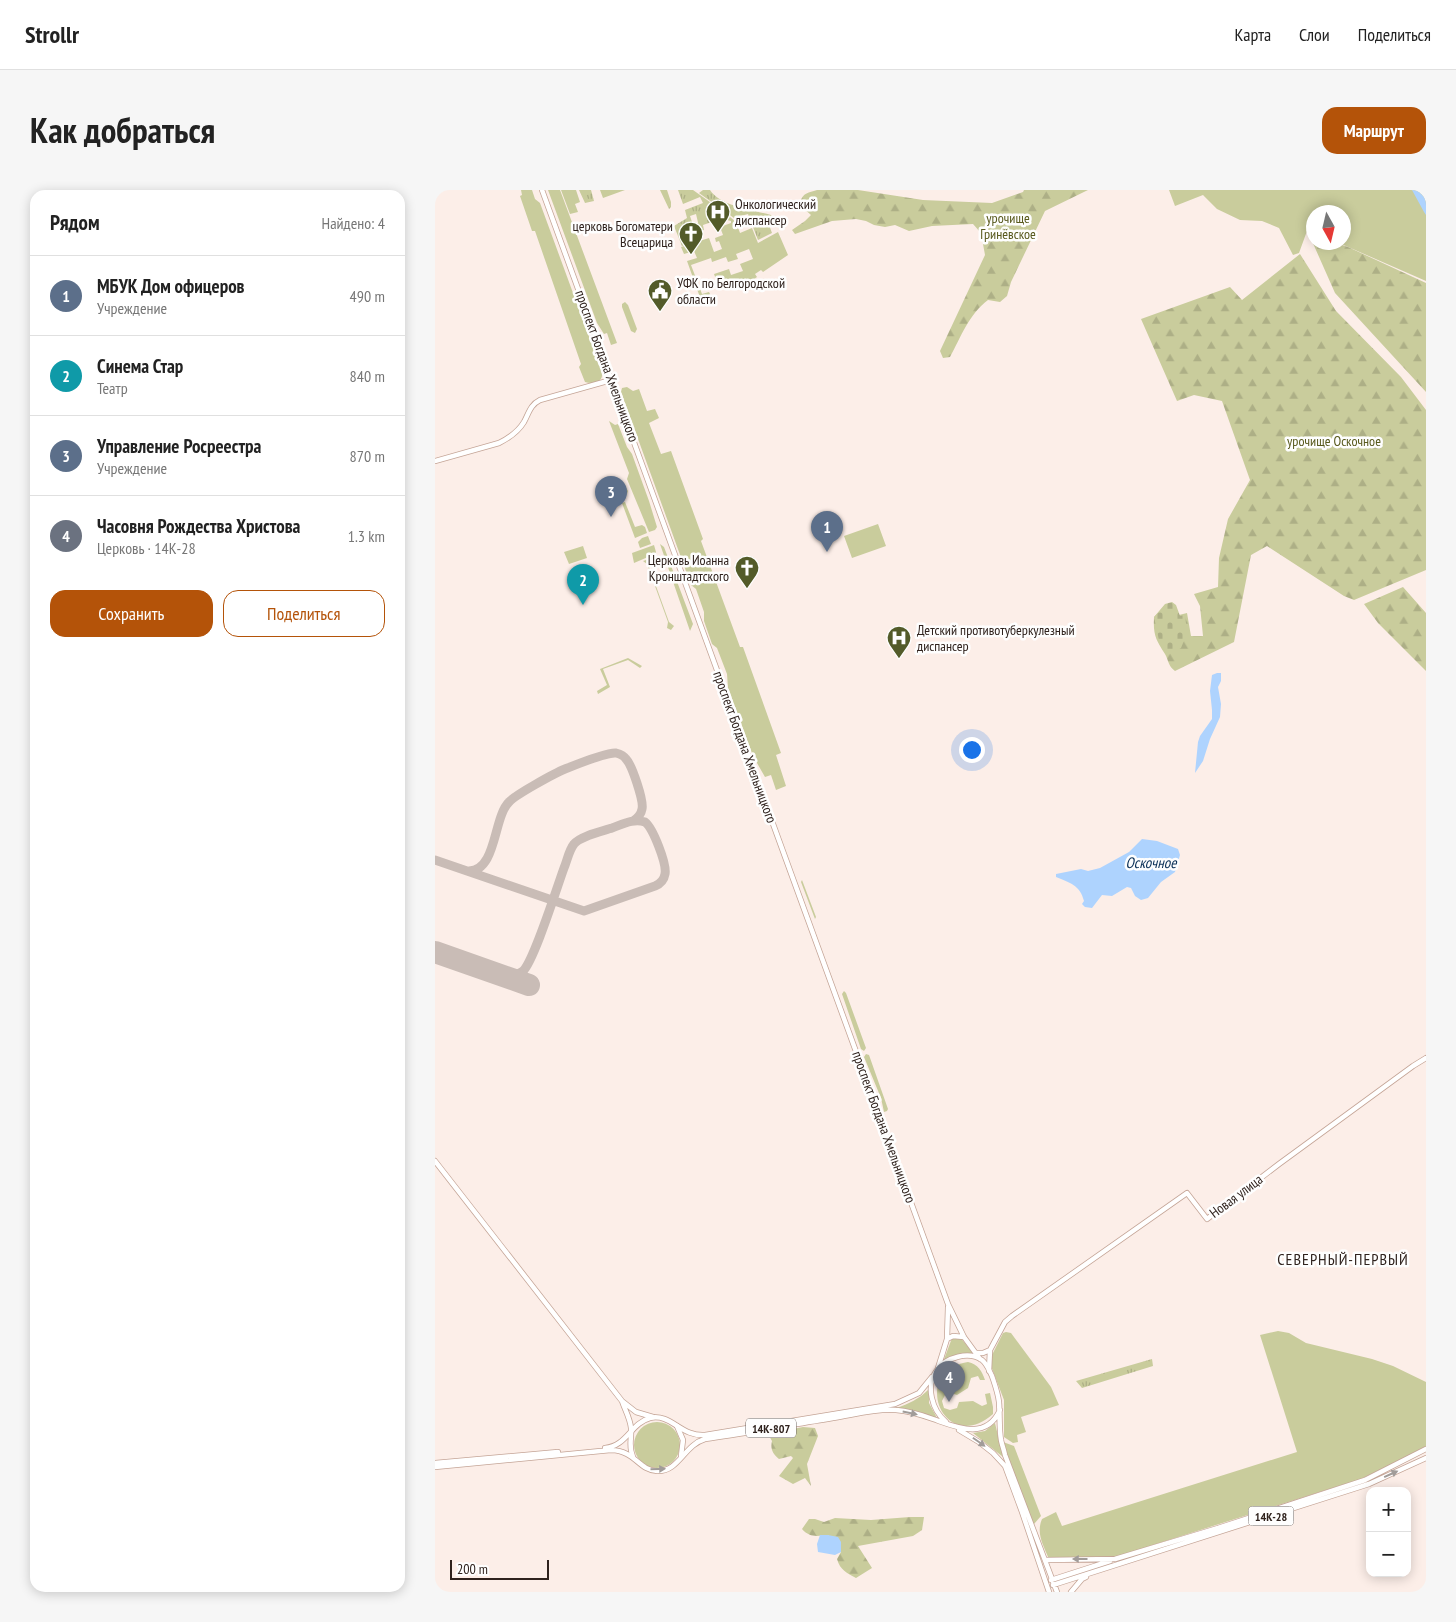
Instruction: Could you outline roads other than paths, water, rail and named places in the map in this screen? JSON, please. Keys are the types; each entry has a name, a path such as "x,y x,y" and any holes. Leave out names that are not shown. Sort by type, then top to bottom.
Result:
{"main road":[{"name":"проспект Богдана Хмельницкого","path":"543,190 947,1304 964,1337 976,1353"},
{"path":"435,461 507,439 519,428 531,407 540,400 611,380"},
{"name":"Новая улица","path":"989,1371 990,1350 1005,1322 1013,1316 1187,1193 1207,1219 1279,1164 1426,1058"},
{"path":"435,1161 622,1401 632,1430 630,1447 633,1457"},
{"name":"проспект Богдана Хмельницкого","path":"937,1370 947,1339 947,1304"},
{"path":"947,1339 953,1336 964,1337"},
{"path":"976,1353 990,1350"},
{"path":"976,1353 989,1371 997,1390 1001,1439 1005,1455 1057,1592"},
{"path":"980,1359 971,1356 961,1356 947,1362 937,1370 931,1387 933,1402 940,1417 979,1442 1005,1466 1047,1587"},
{"name":"14К-807","path":"654,1418 667,1419 691,1434 705,1435 895,1404 911,1398 925,1386 937,1370"},
{"path":"622,1401 636,1412 654,1418"},
{"name":"14К-807","path":"435,1467 620,1450 633,1457 648,1469 656,1471 672,1466 693,1444 705,1439 866,1412 900,1410 923,1415 953,1426"},
{"path":"953,1426 965,1429 982,1427 992,1422 999,1410"},
{"path":"435,1463 610,1447 620,1443 643,1421 654,1418"},
{"path":"677,1426 683,1440 681,1456"},
{"name":"14К-28","path":"1115,1559 1365,1480 1426,1450"},
{"name":"14К-28","path":"1047,1587 1054,1582 1369,1484 1426,1458"},
{"path":"1045,1560 1115,1559"},
{"path":"1054,1582 1115,1559"},
{"path":"1071,1592 1082,1579 1112,1565"}],"water":[{"path":"1412,190 1426,190 1426,215 1424,212"},
{"path":"1221,673 1221,681 1218,687 1221,704 1220,717 1203,761 1195,773 1198,742 1212,719 1210,691 1212,675"},
{"name":"Оскочное","path":"1142,839 1157,841 1178,849 1180,855 1175,872 1161,882 1148,898 1141,900 1135,896 1131,888 1127,887 1112,896 1102,895 1092,908 1085,907 1082,904 1084,901 1080,891 1070,883 1056,877 1056,874 1081,869 1088,871 1100,868 1129,852"},
{"path":"820,1535 838,1537 841,1542 841,1552 835,1555 818,1552 817,1544"}],"place":[{"name":"Онкологический диспансер","path":"718,233"},
{"name":"церковь Богоматери Всецарица","path":"691,255"},
{"name":"УФК по Белгородской области","path":"660,312"},
{"name":"Управление Росреестра","path":"611,517"},
{"name":"МБУК Дом офицеров","path":"827,552"},
{"name":"Церковь Иоанна Кронштадтского","path":"747,589"},
{"name":"Синема Стар","path":"583,605"},
{"name":"Детский противотуберкулезный диспансер","path":"899,659"},
{"name":"Часовня Рождества Христова","path":"949,1402"}],"district":[{"name":"СЕВЕРНЫЙ-ПЕРВЫЙ","path":"1343,1259"}],"park label":[{"name":"урочище Гринёвское","path":"1008,226"},
{"name":"урочище Оскочное","path":"1334,441"}]}
